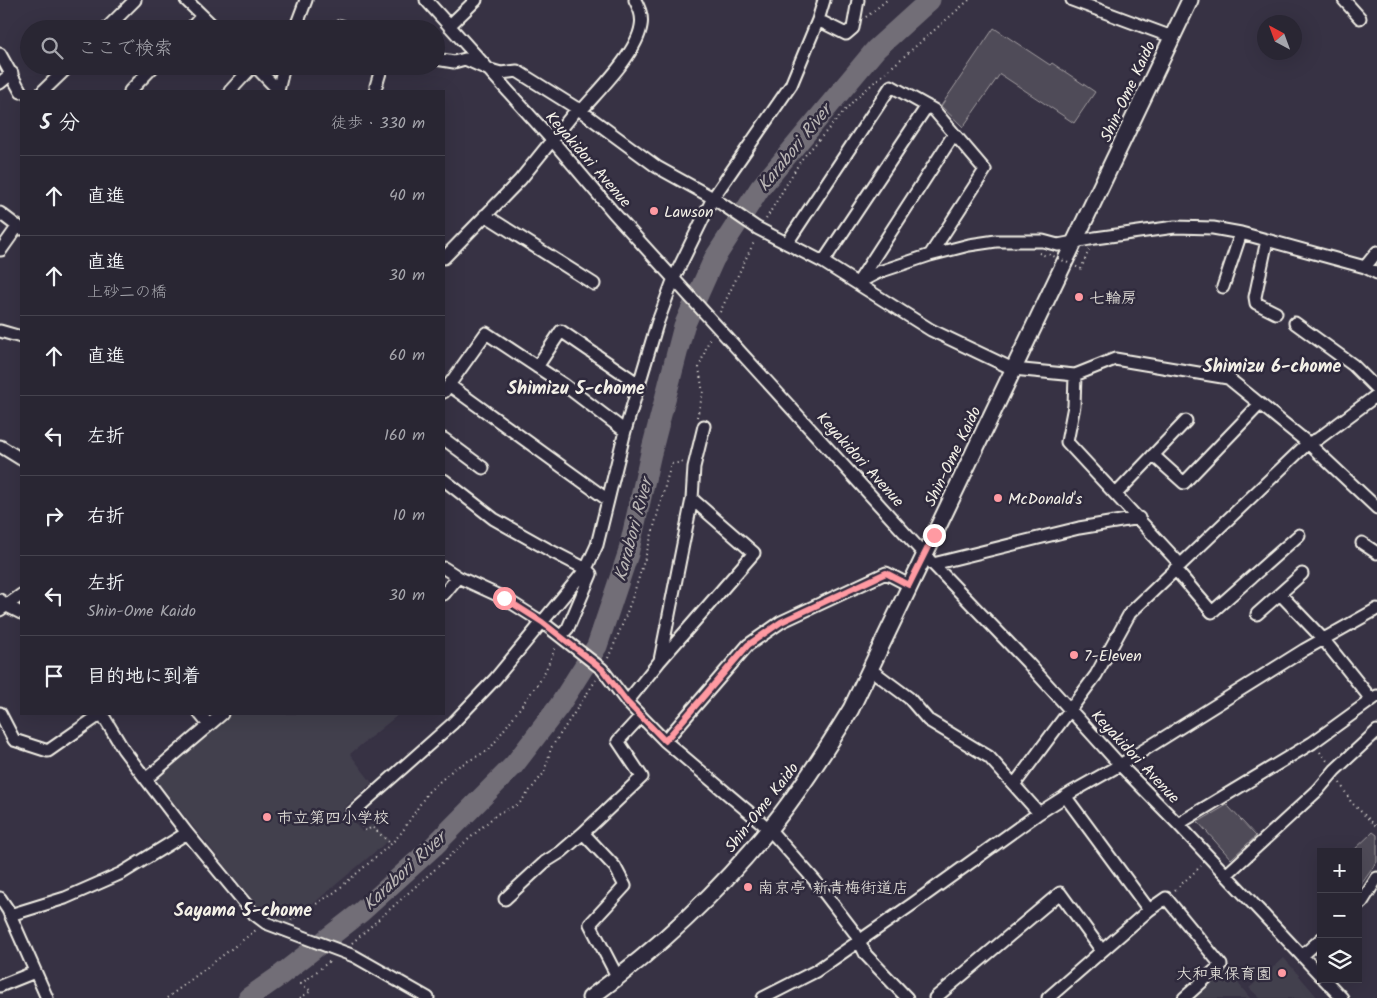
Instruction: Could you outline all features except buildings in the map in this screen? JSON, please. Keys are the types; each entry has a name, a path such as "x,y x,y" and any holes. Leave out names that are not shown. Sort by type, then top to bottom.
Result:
{"main road":[{"name":"Shin-Ome Kaido","path":"590,998 618,978 688,916 737,866 769,829 822,755 851,709 909,585 929,559 1013,369 1190,0"}],"street":[{"path":"115,20 135,0"},
{"path":"186,0 206,20"},
{"path":"298,20 306,0"},
{"name":"Keyakidori Avenue","path":"426,0 444,20"},
{"path":"449,26 476,0"},
{"path":"445,257 520,180 552,140 624,60 642,25 641,13 635,0"},
{"path":"352,813 452,724 495,679 586,569 598,545 625,432 657,324 714,199 791,85 818,20 824,0"},
{"path":"818,20 846,34 853,28 858,0"},
{"path":"1072,0 1172,37"},
{"path":"1344,0 1360,18"},
{"path":"198,20 202,16"},
{"name":"Keyakidori Avenue","path":"445,21 676,281 929,559 1120,765 1210,857 1317,972"},
{"path":"0,54 12,72 20,90"},
{"path":"445,60 454,62 465,59 501,73 517,71 580,110 657,167 714,199 759,229 823,262 931,330 1013,369 1075,375 1115,359 1228,378 1308,443 1377,508"},
{"path":"0,83 12,72"},
{"path":"44,90 59,75"},
{"path":"131,90 145,75"},
{"path":"231,90 245,75"},
{"path":"263,75 277,90"},
{"path":"278,90 282,75"},
{"path":"376,86 379,75"},
{"path":"787,243 891,86 934,110 985,170 930,256"},
{"path":"823,262 927,106"},
{"path":"858,283 954,134"},
{"path":"0,213 20,227 0,250"},
{"path":"485,215 594,284"},
{"path":"858,283 879,272 969,245 996,241 1043,241 1058,245 1175,227 1213,228 1241,232 1365,267 1377,273"},
{"path":"1223,287 1241,232"},
{"path":"1267,240 1255,297 1256,303 1276,313"},
{"path":"1365,267 1377,252"},
{"path":"1295,323 1353,365 1377,389"},
{"path":"0,331 20,337"},
{"path":"537,367 562,331 640,386"},
{"path":"608,500 446,388 486,333 563,384 625,432"},
{"path":"1075,375 1074,406 1067,442 1139,518 1212,612 1299,536"},
{"path":"1014,785 1096,675 1130,613 1308,443 1318,439 1377,395"},
{"path":"1154,455 1184,483 1259,405"},
{"path":"1116,494 1186,422"},
{"path":"659,662 692,499 700,423"},
{"path":"445,440 484,468"},
{"path":"0,446 20,458"},
{"path":"445,481 494,518 586,569 591,574 563,637"},
{"path":"627,702 659,662 754,553 692,499"},
{"path":"929,559 1079,528 1139,518"},
{"path":"1362,543 1377,553"},
{"path":"445,569 458,577 504,598 542,622 602,669 627,702 665,741 769,829 816,882 849,926 866,956 907,998"},
{"path":"665,741 748,645 781,622 886,573 909,585"},
{"path":"1257,614 1302,574"},
{"path":"445,593 458,577"},
{"path":"1178,824 1312,743 1374,698 1323,639 1280,594"},
{"path":"2,605 20,596"},
{"path":"2,605 20,613"},
{"path":"763,998 816,971 1039,813 1323,639 1377,609"},
{"path":"870,668 909,698 928,720 989,757 1039,813"},
{"path":"0,714 14,740 48,751 101,715"},
{"path":"103,715 123,749 147,778 187,833 223,874 254,914 266,923 354,956 428,998"},
{"path":"201,715 209,725"},
{"path":"147,778 221,715"},
{"path":"505,900 546,862 583,833 642,777 618,741 640,716"},
{"path":"1226,876 1318,790 1335,770 1377,731"},
{"path":"1066,796 1149,910"},
{"path":"10,915 65,898 122,873 187,833"},
{"path":"583,833 615,867 625,886 590,924 618,978"},
{"path":"1362,899 1377,878"},
{"path":"935,998 1060,892 1102,951"},
{"path":"0,898 10,915 47,998"},
{"path":"1048,998 1149,910 1166,898 1221,965 1184,998"},
{"path":"1302,956 1317,943"},
{"path":"0,986 35,972"},
{"path":"1328,983 1342,998"}],"path":[{"path":"853,28 887,0"},
{"path":"700,423 703,393 699,368 714,321 759,229 801,160 854,99 969,0"},
{"path":"1050,254 1081,269 1089,250"},
{"path":"300,998 310,991 301,984 342,952 497,814 519,804 544,773 551,748 570,722 602,669 620,631 639,579 671,464 684,463 686,454"},
{"path":"279,928 335,892 391,844 402,832 428,792 455,768 489,750 542,678 563,637"},
{"path":"1312,743 1335,770 1340,784 1351,802 1377,827"},
{"path":"352,813 366,831 372,827 391,844"},
{"path":"1166,898 1210,857"},
{"path":"167,998 266,923"}],"shaded area":[{"path":"994,28 1095,92 1074,123 1000,74 963,127 941,106"},
{"name":"市立第四小学校","path":"223,715 398,715 350,754 372,783 343,809 362,832 372,824 389,840 289,924 264,914 154,778"},
{"path":"1227,805 1256,836 1231,859 1198,822"},
{"path":"1373,832 1377,835 1377,862 1362,883 1362,848 1356,848"},
{"name":"大和東保育園","path":"1284,958 1318,998 1260,998 1249,988"},
{"path":"1225,967 1250,998 1192,998"}],"waterway":[{"name":"Karabori River","path":"248,998 361,912 434,846 514,765 559,706 597,646 628,554 651,453 684,326 714,259 760,188 876,49 930,0"}],"place":[{"name":"Lawson","path":"654,211"},
{"name":"七輪房","path":"1079,297"},
{"name":"McDonald's","path":"998,498"},
{"name":"7-Eleven","path":"1074,655"},
{"name":"市立第四小学校","path":"267,817"},
{"name":"南京亭 新青梅街道店","path":"748,887"},
{"name":"大和東保育園","path":"1282,973"}],"district":[{"name":"Shimizu 6-chome","path":"1272,366"},
{"name":"Shimizu 5-chome","path":"576,388"},
{"name":"Sayama 5-chome","path":"243,910"}],"route":[{"path":"504,598 542,622 602,669 627,702 665,741 748,645 781,622 886,573 909,585 934,535"}]}
